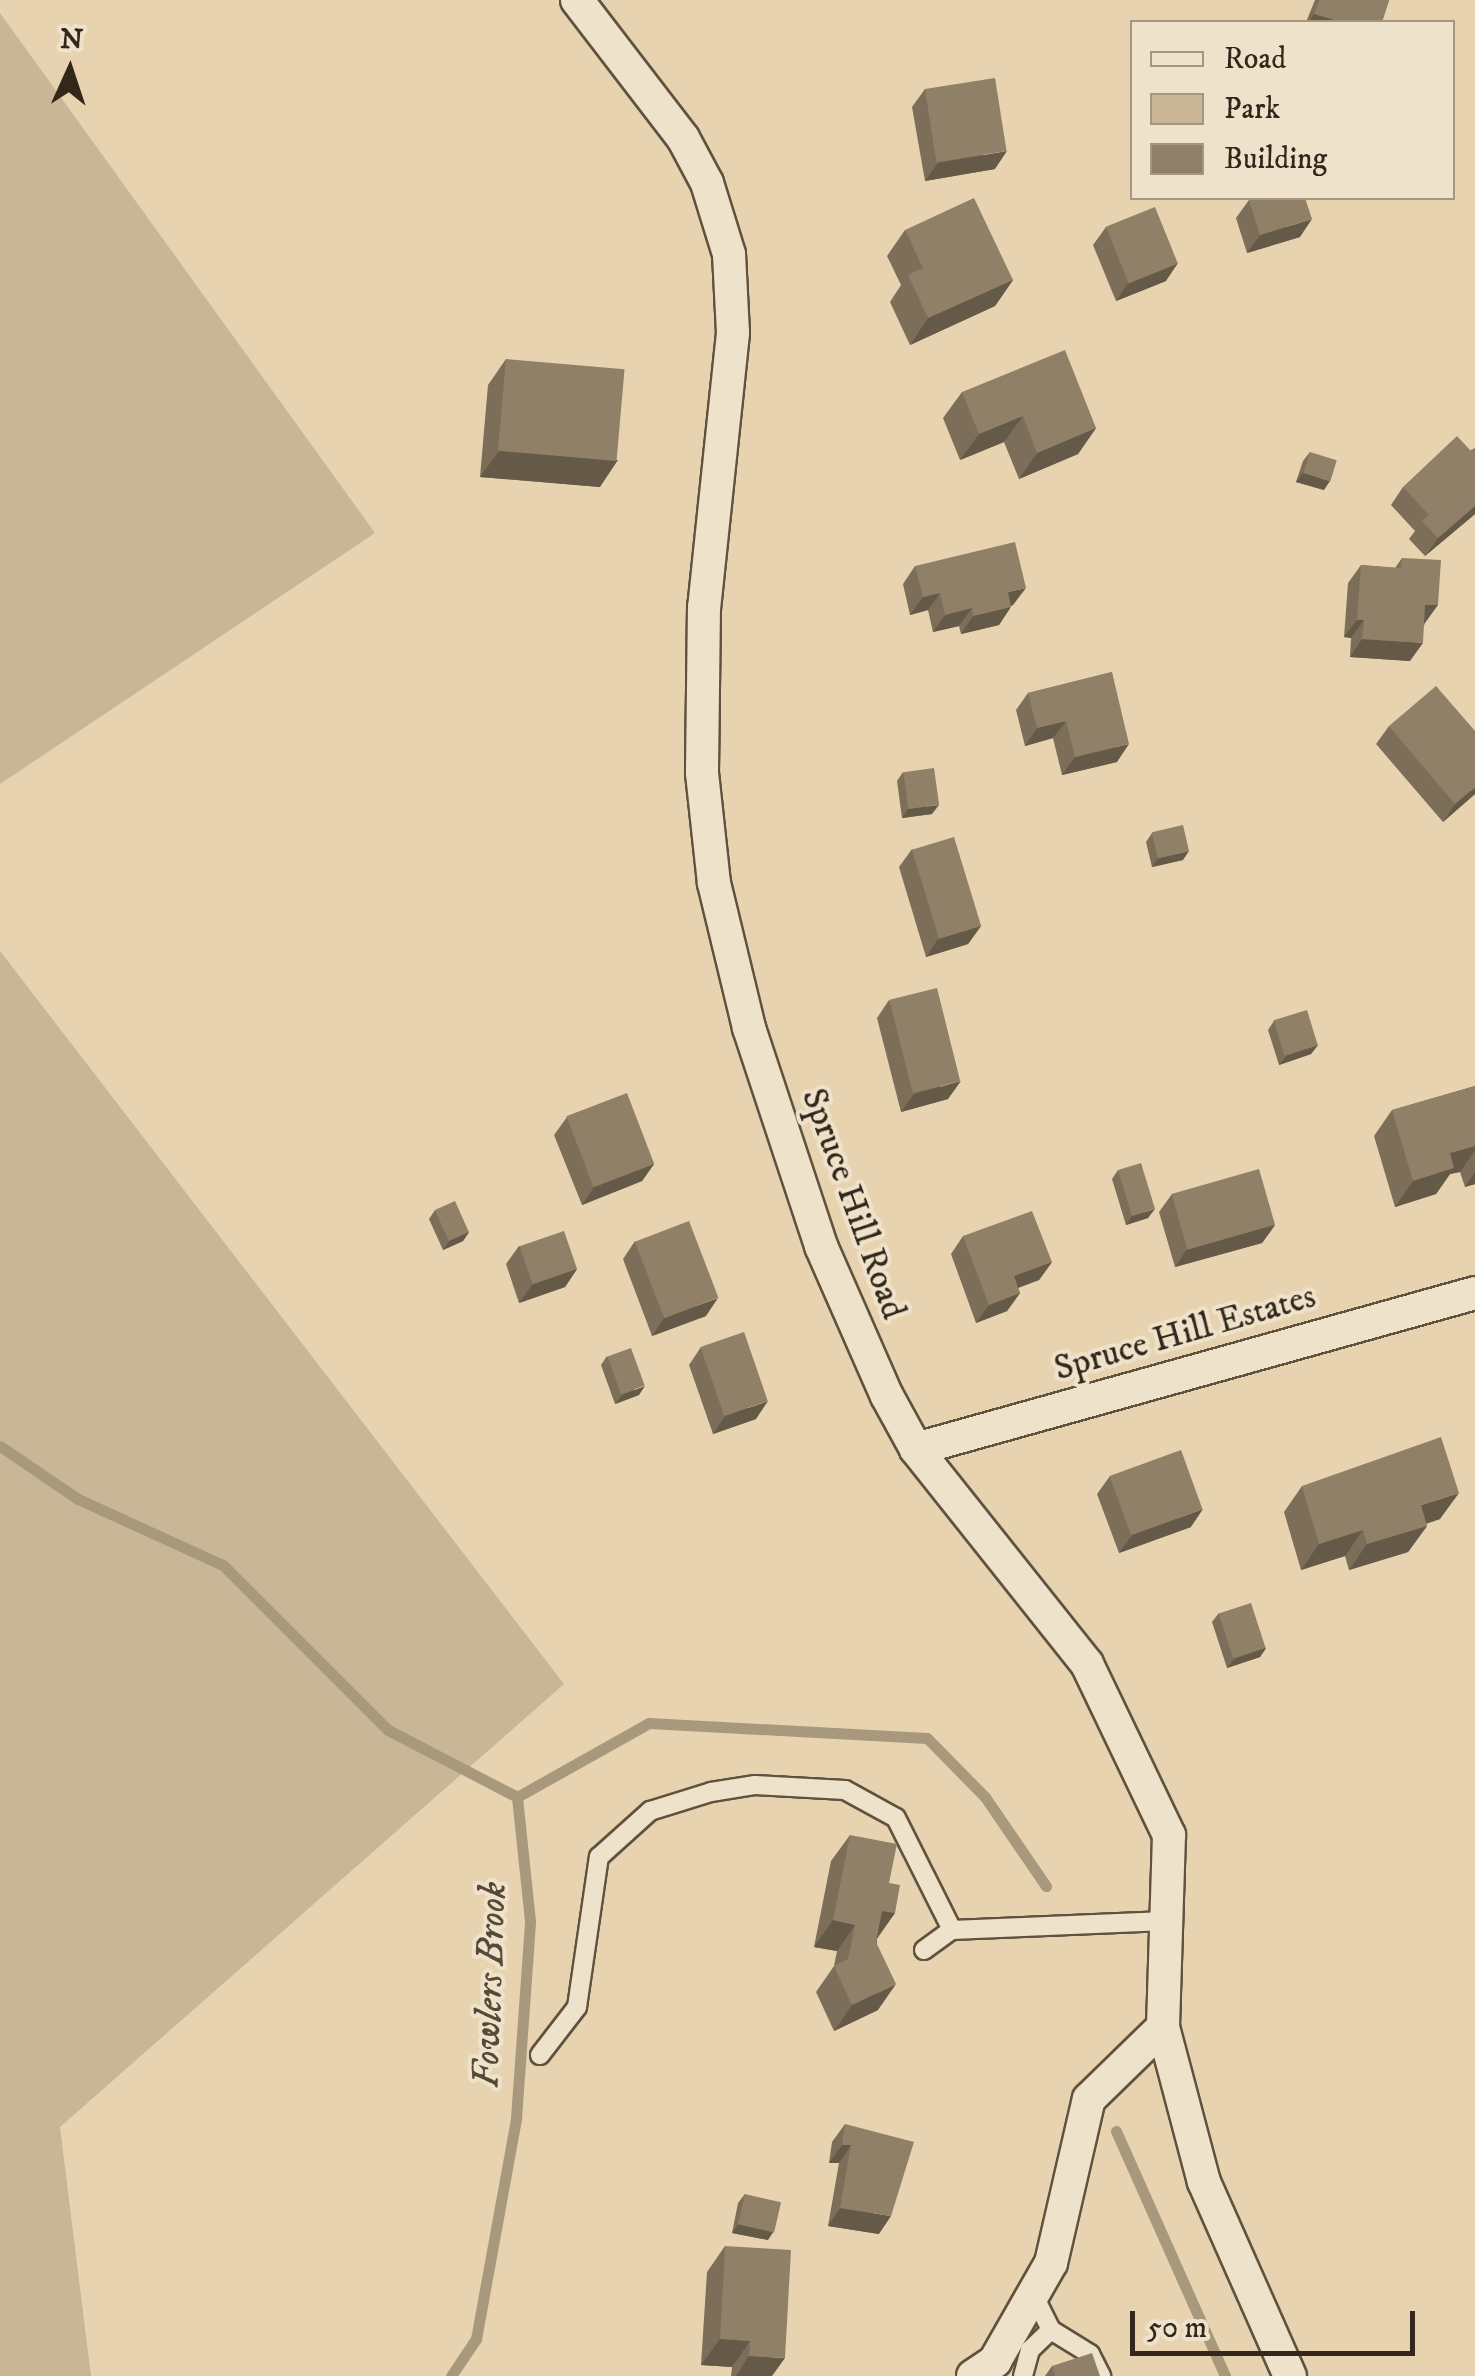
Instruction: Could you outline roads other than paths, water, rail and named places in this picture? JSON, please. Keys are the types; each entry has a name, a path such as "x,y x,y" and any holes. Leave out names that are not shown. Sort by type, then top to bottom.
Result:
{"street":[{"name":"Spruce Hill Road","path":"577,0 669,115 707,183 724,232 733,333 702,654 710,857 740,996 806,1204 855,1328 916,1449 1087,1664 1169,1835 1163,2027 1204,2182 1290,2376"},
{"name":"Spruce Hill Estates","path":"916,1449 1475,1293"},
{"path":"972,2376 995,2361 1050,2263 1089,2099 1163,2027"}],"lane":[{"path":"540,2055 577,2006 599,1857 650,1811 711,1792 754,1784 845,1790 896,1818 952,1930"},
{"path":"924,1950 952,1930 1166,1921"},
{"path":"1032,2294 1051,2330 1090,2354 1100,2376"},
{"path":"1022,2376 1030,2350 1051,2330"}],"waterway":[{"name":"Fowlers Brook","path":"0,1446 78,1499 223,1565 388,1730 517,1797"},
{"path":"517,1797 649,1723 927,1738 985,1797 1046,1886"},
{"name":"Fowlers Brook","path":"451,2376 476,2339 516,2118 530,1921 517,1797"},
{"path":"1116,2131 1225,2376"}]}
